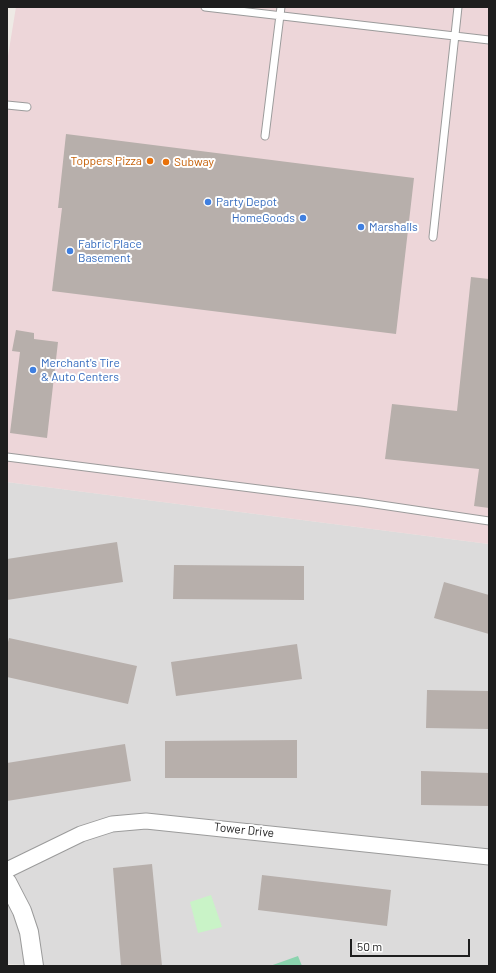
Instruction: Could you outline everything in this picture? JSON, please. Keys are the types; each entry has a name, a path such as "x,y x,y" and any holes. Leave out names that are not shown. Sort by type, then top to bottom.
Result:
{"street":[{"name":"Tower Drive","path":"7,870 81,834 112,824 146,821 489,857"},
{"path":"7,882 22,911 29,932 34,966"}],"lane":[{"path":"205,7 489,40"},
{"path":"265,136 281,7"},
{"path":"433,237 458,7"},
{"path":"7,105 27,107"},
{"path":"7,457 361,502 489,521"}],"shaded area":[{"path":"16,7 489,7 489,544 7,482 7,62"},
{"path":"7,482 489,544 489,966 48,966 7,964"}],"green space":[{"path":"211,895 222,927 198,933 190,902"},
{"path":"298,956 302,966 270,966"}],"building":[{"path":"66,134 414,178 396,334 52,291 62,208 58,208"},
{"path":"471,277 489,279 489,508 474,506 479,469 385,459 392,404 457,411"},
{"path":"16,330 34,333 34,339 58,342 47,438 10,433 20,352 12,351"},
{"path":"117,542 123,582 7,600 7,559"},
{"path":"174,565 304,566 304,600 173,599"},
{"path":"444,582 489,595 489,634 434,618"},
{"path":"9,638 137,666 128,704 7,677 7,646"},
{"path":"297,644 302,679 176,696 171,662"},
{"path":"427,690 489,691 489,729 426,728"},
{"path":"297,740 297,778 165,778 165,741"},
{"path":"125,744 131,781 7,801 7,763"},
{"path":"421,771 489,773 489,806 421,805"},
{"path":"152,864 162,966 121,966 113,868"},
{"path":"262,875 391,890 387,926 258,910"}],"place":[{"name":"Toppers Pizza","path":"150,161"},
{"name":"Subway","path":"166,162"},
{"name":"Party Depot","path":"208,202"},
{"name":"HomeGoods","path":"303,218"},
{"name":"Marshalls","path":"361,227"},
{"name":"Fabric Place Basement","path":"70,251"},
{"name":"Merchant's Tire & Auto Centers","path":"33,370"}]}
